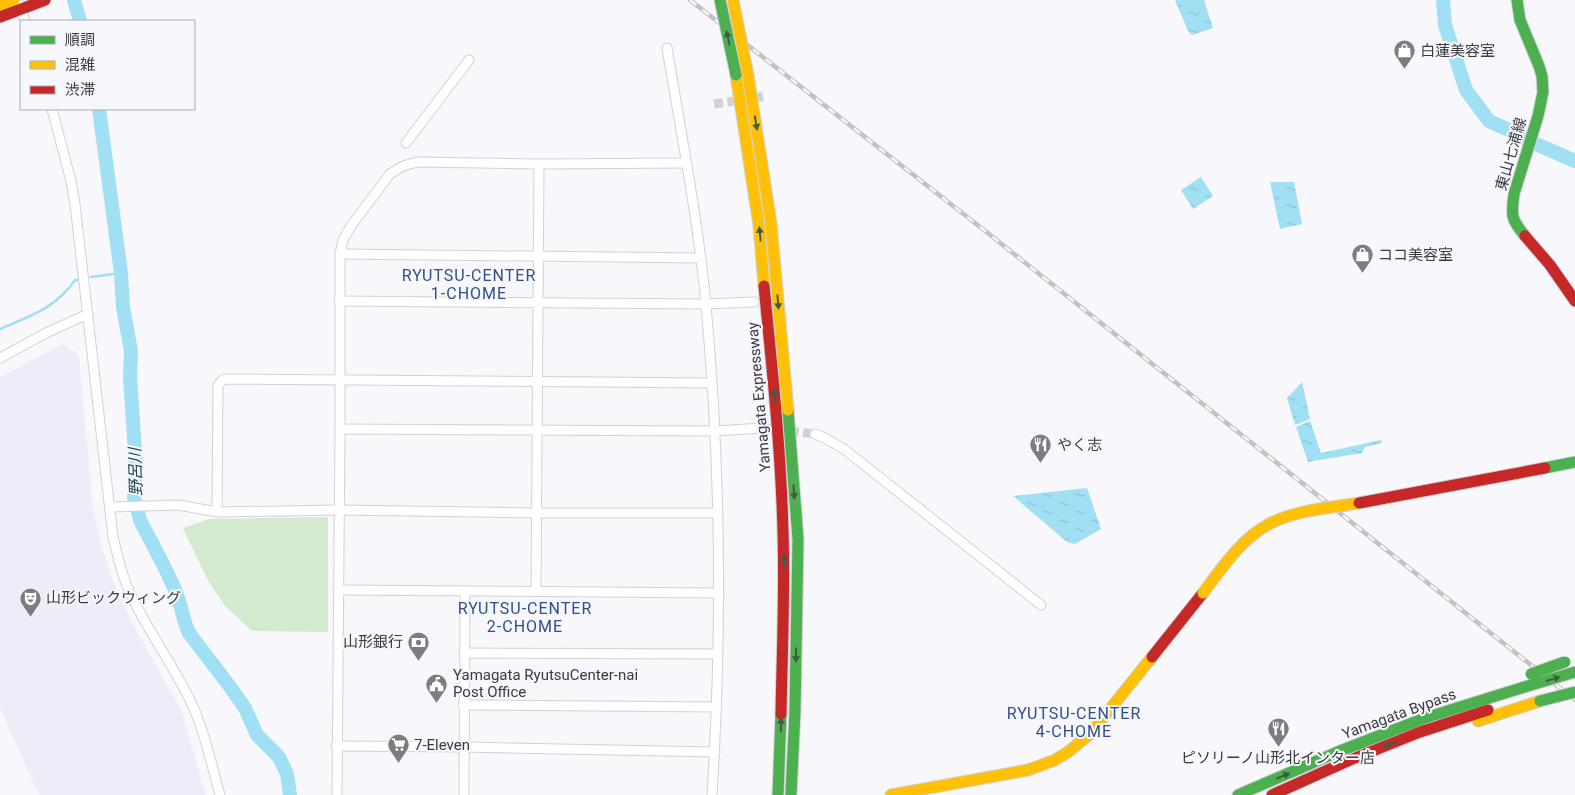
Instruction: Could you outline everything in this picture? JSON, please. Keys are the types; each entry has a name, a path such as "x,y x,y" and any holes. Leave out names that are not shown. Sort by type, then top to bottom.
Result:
{"main road":[{"path":"0,6 45,0"},
{"name":"Yamagata Expressway","path":"720,0 736,75 759,226 779,444 784,602 778,795"},
{"name":"Yamagata Expressway","path":"734,0 764,170 771,223 798,540 791,795"},
{"name":"東山七浦線","path":"1517,0 1517,9 1523,29 1542,74 1544,89 1541,107 1512,207 1513,222 1550,265 1575,301"},
{"path":"0,17 18,3"},
{"path":"891,795 1028,770 1048,764 1068,753 1090,734 1224,566 1252,536 1266,525 1289,516 1575,462"},
{"path":"1533,689 1570,661"},
{"name":"Yamagata Bypass","path":"1272,795 1350,760 1575,672"},
{"name":"Yamagata Bypass","path":"1238,795 1340,751 1399,730 1425,718 1533,689 1575,683"},
{"path":"1533,689 1575,692"},
{"path":"1285,795 1350,760"}],"street":[{"path":"18,3 25,20"},
{"path":"667,48 706,304 715,431 719,593 715,752 712,795"},
{"path":"406,143 470,60"},
{"path":"52,110 71,181 79,231 110,507 117,552 132,598 191,702 204,736 220,795"},
{"path":"337,795 340,429 339,301 340,254 343,240 351,226 390,174 403,166 417,162 539,164 686,163"},
{"path":"536,590 539,164"},
{"path":"340,254 700,258"},
{"path":"339,301 706,304 754,302"},
{"path":"0,358 46,333 88,314"},
{"path":"217,512 218,385 224,379 711,382"},
{"path":"340,429 715,431 763,428"},
{"path":"815,434 844,449 1041,606"},
{"path":"110,507 179,506 217,512 339,510 718,513"},
{"path":"338,590 536,590 719,593"},
{"path":"464,795 465,591"},
{"path":"464,653 718,654"},
{"path":"463,705 716,707"},
{"path":"336,746 715,752"}],"shaded area":[{"path":"63,344 79,355 92,502 100,542 114,584 131,621 181,710 206,795 39,795 0,708 0,377"}],"green space":[{"path":"328,517 328,632 252,631 225,606 207,579 183,528 209,519"}],"water":[{"path":"1175,0 1204,0 1213,28 1192,35 1188,31"},
{"path":"1201,177 1213,196 1193,209 1181,190"},
{"path":"1270,182 1294,182 1302,224 1280,229"},
{"path":"1302,382 1310,419 1295,425 1287,398"},
{"path":"1310,421 1321,453 1381,440 1382,443 1365,447 1362,453 1308,462 1296,427"},
{"path":"1087,488 1101,529 1075,544 1067,542 1013,496"}],"waterway":[{"name":"野呂川","path":"74,0 80,20"},
{"path":"1443,0 1445,25 1466,90 1489,121 1575,161"},
{"name":"野呂川","path":"99,110 121,273 123,307 131,351 130,378 136,466 134,497 140,520 165,567 179,600 189,633 245,708 257,735 279,757 287,774 290,795"},
{"path":"91,277 121,273"},
{"path":"0,329 42,310 68,290 75,280 78,280"}],"tunnel":[{"path":"714,104 767,96"},
{"path":"763,428 815,434"}],"railway":[{"path":"690,0 989,234 1575,700"}],"traffic: fast":[{"path":"720,0 736,75"},
{"path":"1517,0 1520,20 1542,76 1543,92 1538,116 1513,201 1513,217 1525,236"},
{"path":"788,410 798,539 795,711 791,795"},
{"path":"1545,468 1575,462"},
{"path":"1531,674 1565,662"},
{"path":"1531,685 1575,672"},
{"path":"1238,795 1340,751 1425,718 1531,685"},
{"path":"1540,701 1575,692"},
{"path":"778,795 781,714"}],"traffic: slow":[{"path":"0,6 14,0"},
{"path":"733,0 748,75"},
{"path":"736,75 759,226 764,286"},
{"path":"748,75 771,223 788,410"},
{"path":"1203,593 1241,546 1269,524 1279,519 1302,513 1359,503"},
{"path":"891,795 1028,770 1055,760 1090,734 1152,657"},
{"path":"1478,721 1540,701"}],"traffic: jam":[{"path":"0,17 45,0"},
{"path":"1525,236 1550,265 1575,301"},
{"path":"764,286 776,409 782,501 784,578 781,714"},
{"path":"1359,503 1545,468"},
{"path":"1152,657 1203,593"},
{"path":"1272,795 1350,760 1420,732 1488,710"}],"place":[{"name":"白蓮美容室","path":"1404,70"},
{"name":"ココ美容室","path":"1362,274"},
{"name":"やく志","path":"1041,464"},
{"name":"山形ビックウィング","path":"30,617"},
{"name":"山形銀行","path":"419,661"},
{"name":"Yamagata RyutsuCenter-nai Post Office","path":"437,703"},
{"name":"ピソリーノ山形北インター店","path":"1278,748"},
{"name":"7-Eleven","path":"398,764"}],"district":[{"name":"RYUTSU-CENTER 1-CHOME","path":"469,284"},
{"name":"RYUTSU-CENTER 2-CHOME","path":"525,617"},
{"name":"RYUTSU-CENTER 4-CHOME","path":"1074,722"}]}
